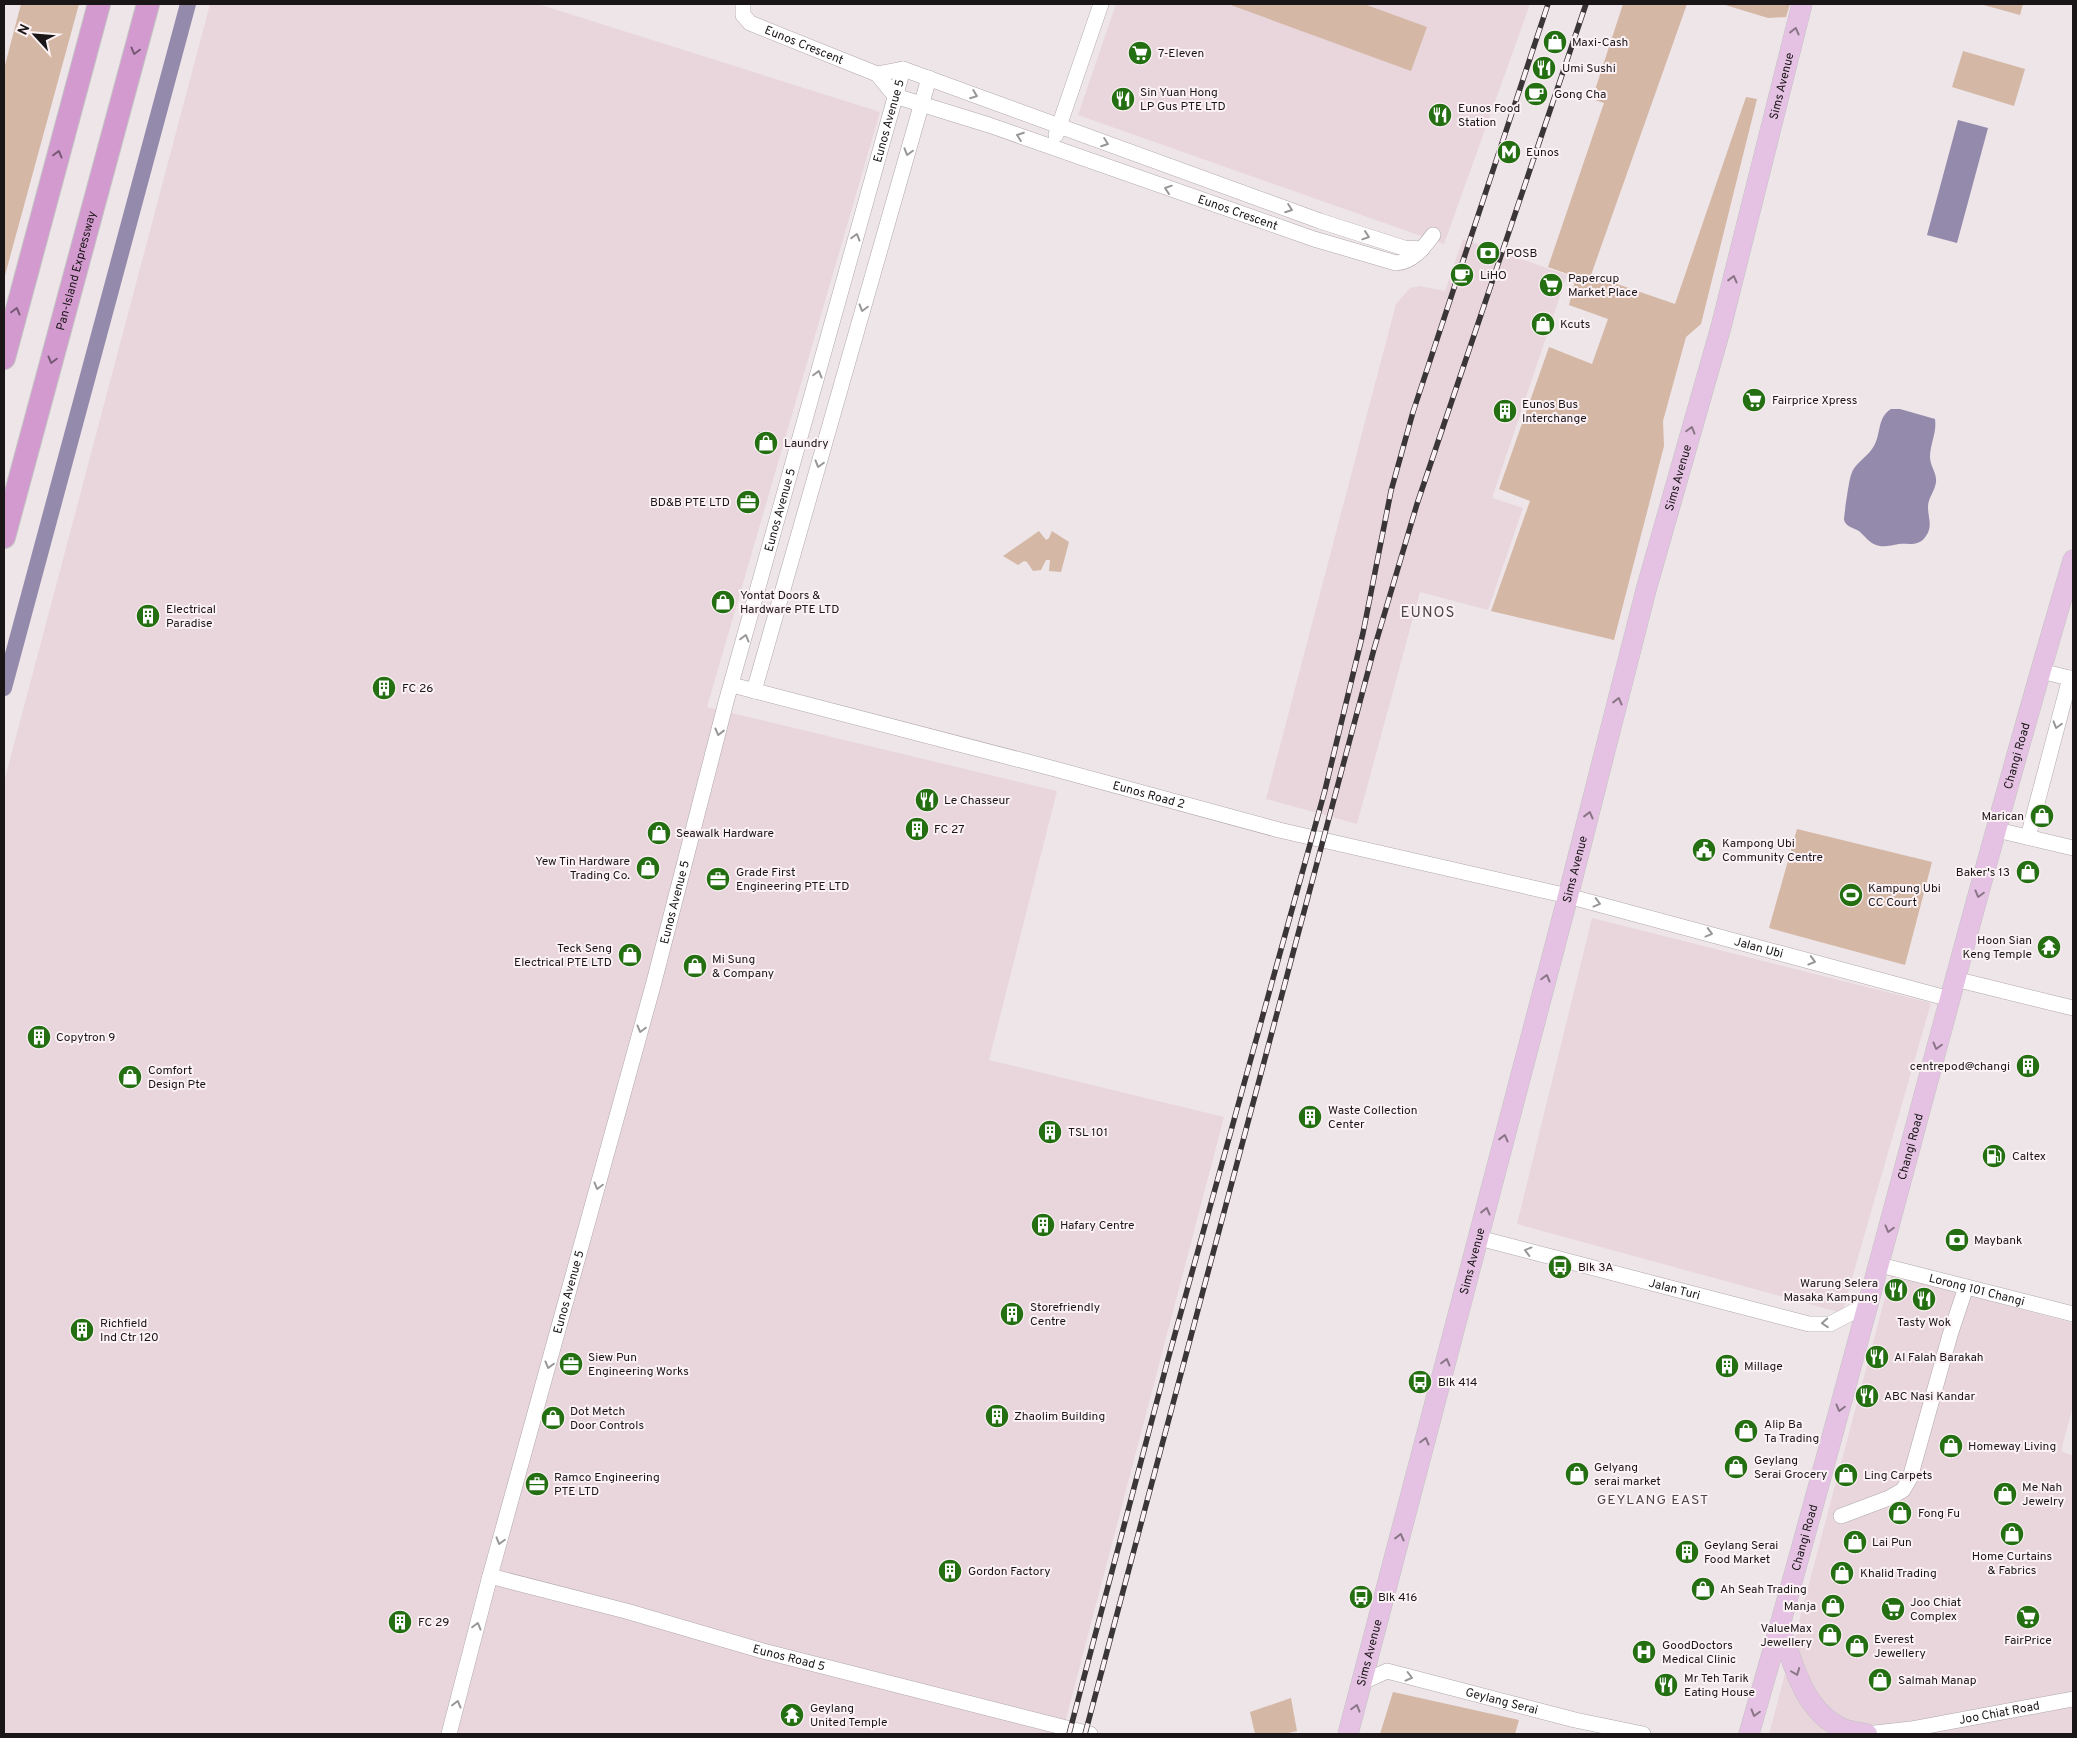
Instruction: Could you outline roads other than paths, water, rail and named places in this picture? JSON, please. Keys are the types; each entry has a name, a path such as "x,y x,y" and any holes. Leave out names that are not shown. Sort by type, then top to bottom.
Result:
{"highway":[{"path":"4,358 99,4"},
{"name":"Pan-Island Expressway","path":"4,537 148,4"}],"main road":[{"name":"Sims Avenue","path":"1348,1734 1479,1238 1646,590 1721,327 1802,4"},
{"name":"Changi Road","path":"1749,1734 1880,1265 1955,979 2073,560"},
{"path":"1780,1626 1798,1677 1816,1710 1843,1728 1866,1734"}],"street":[{"name":"Eunos Crescent","path":"743,4 745,19 755,26 877,74 895,96 989,125 1314,239 1382,260 1404,263 1422,248 1433,235"},
{"path":"1051,148 1101,4"},
{"name":"Eunos Crescent","path":"877,74 903,69 1320,221 1404,248 1422,248"},
{"name":"Eunos Avenue 5","path":"449,1734 490,1576 654,982 732,685 903,69"},
{"name":"Eunos Avenue 5","path":"754,691 929,78"},
{"path":"2028,837 2072,679 2041,671"},
{"name":"Eunos Road 2","path":"732,685 1046,766 1279,830 1568,896"},
{"path":"1997,830 2073,848"},
{"name":"Jalan Ubi","path":"1568,896 1950,998"},
{"path":"1955,979 2073,1008"},
{"name":"Jalan Turi","path":"1479,1238 1809,1324 1830,1324 1868,1304"},
{"name":"Lorong 101 Changi","path":"1880,1265 2073,1314"},
{"path":"1842,1516 1889,1498 1903,1490 1910,1478 1950,1335 1966,1287"},
{"name":"Eunos Road 5","path":"490,1576 626,1611 763,1651 1090,1734"},
{"name":"Geylang Serai","path":"1363,1682 1387,1671 1575,1720 1643,1734"},
{"name":"Joo Chiat Road","path":"1866,1734 1911,1729 2073,1699"}],"waterway":[{"path":"4,688 188,4"}],"railway":[{"path":"1069,1734 1167,1363 1325,790 1363,633 1391,491 1413,412 1548,4"},
{"path":"1085,1734 1374,649 1417,504 1586,4"}],"place":[{"name":"Maxi-Cash","path":"1555,42"},
{"name":"7-Eleven","path":"1140,53"},
{"name":"Umi Sushi","path":"1544,68"},
{"name":"Gong Cha","path":"1536,94"},
{"name":"Sin Yuan Hong LP Gus PTE LTD","path":"1123,99"},
{"name":"Eunos Food Station","path":"1440,115"},
{"name":"Eunos","path":"1509,152"},
{"name":"POSB","path":"1488,253"},
{"name":"LiHO","path":"1462,275"},
{"name":"Papercup Market Place","path":"1551,285"},
{"name":"Kcuts","path":"1543,324"},
{"name":"Fairprice Xpress","path":"1754,400"},
{"name":"Eunos Bus Interchange","path":"1505,411"},
{"name":"Laundry","path":"766,443"},
{"name":"BD&B PTE LTD","path":"748,502"},
{"name":"Yontat Doors & Hardware PTE LTD","path":"723,602"},
{"name":"Electrical Paradise","path":"148,616"},
{"name":"FC 26","path":"384,688"},
{"name":"Le Chasseur","path":"927,800"},
{"name":"Marican","path":"2042,816"},
{"name":"FC 27","path":"917,829"},
{"name":"Seawalk Hardware","path":"659,833"},
{"name":"Kampong Ubi Community Centre","path":"1704,850"},
{"name":"Yew Tin Hardware Trading Co.","path":"648,868"},
{"name":"Baker's 13","path":"2028,872"},
{"name":"Grade First Engineering PTE LTD","path":"718,879"},
{"name":"Kampung Ubi CC Court","path":"1851,895"},
{"name":"Hoon Sian Keng Temple","path":"2049,947"},
{"name":"Teck Seng Electrical PTE LTD","path":"630,955"},
{"name":"Mi Sung & Company","path":"695,966"},
{"name":"Copytron 9","path":"39,1037"},
{"name":"centrepod@changi","path":"2028,1066"},
{"name":"Comfort Design Pte","path":"130,1077"},
{"name":"Waste Collection Center","path":"1310,1117"},
{"name":"TSL 101","path":"1050,1132"},
{"name":"Caltex","path":"1994,1156"},
{"name":"Hafary Centre","path":"1043,1225"},
{"name":"Maybank","path":"1957,1240"},
{"name":"Blk 3A","path":"1560,1267"},
{"name":"Warung Selera Masaka Kampung","path":"1896,1290"},
{"name":"Tasty Wok","path":"1924,1299"},
{"name":"Storefriendly Centre","path":"1012,1314"},
{"name":"Richfield Ind Ctr 120","path":"82,1330"},
{"name":"Al Falah Barakah","path":"1877,1357"},
{"name":"Siew Pun Engineering Works","path":"571,1364"},
{"name":"Millage","path":"1727,1366"},
{"name":"Blk 414","path":"1420,1382"},
{"name":"ABC Nasi Kandar","path":"1867,1396"},
{"name":"Zhaolim Building","path":"997,1416"},
{"name":"Dot Metch Door Controls","path":"553,1418"},
{"name":"Alip Ba Ta Trading","path":"1746,1431"},
{"name":"Homeway Living","path":"1951,1446"},
{"name":"Geylang Serai Grocery","path":"1736,1467"},
{"name":"Gelyang serai market","path":"1577,1474"},
{"name":"Ling Carpets","path":"1846,1475"},
{"name":"Ramco Engineering PTE LTD","path":"537,1484"},
{"name":"Me Nah Jewelry","path":"2005,1494"},
{"name":"Fong Fu","path":"1900,1513"},
{"name":"Home Curtains & Fabrics","path":"2012,1534"},
{"name":"Lai Pun","path":"1855,1542"},
{"name":"Geylang Serai Food Market","path":"1687,1552"},
{"name":"Gordon Factory","path":"950,1571"},
{"name":"Khalid Trading","path":"1842,1573"},
{"name":"Ah Seah Trading","path":"1703,1589"},
{"name":"Blk 416","path":"1361,1597"},
{"name":"Manja","path":"1833,1606"},
{"name":"Joo Chiat Complex","path":"1893,1609"},
{"name":"FairPrice","path":"2028,1617"},
{"name":"FC 29","path":"400,1622"},
{"name":"ValueMax Jewellery","path":"1830,1635"},
{"name":"Everest Jewellery","path":"1857,1646"},
{"name":"GoodDoctors Medical Clinic","path":"1644,1652"},
{"name":"Salmah Manap","path":"1880,1680"},
{"name":"Mr Teh Tarik Eating House","path":"1666,1685"},
{"name":"Geylang United Temple","path":"792,1715"}],"district":[{"name":"EUNOS","path":"1428,612"},
{"name":"GEYLANG EAST","path":"1653,1499"}]}
